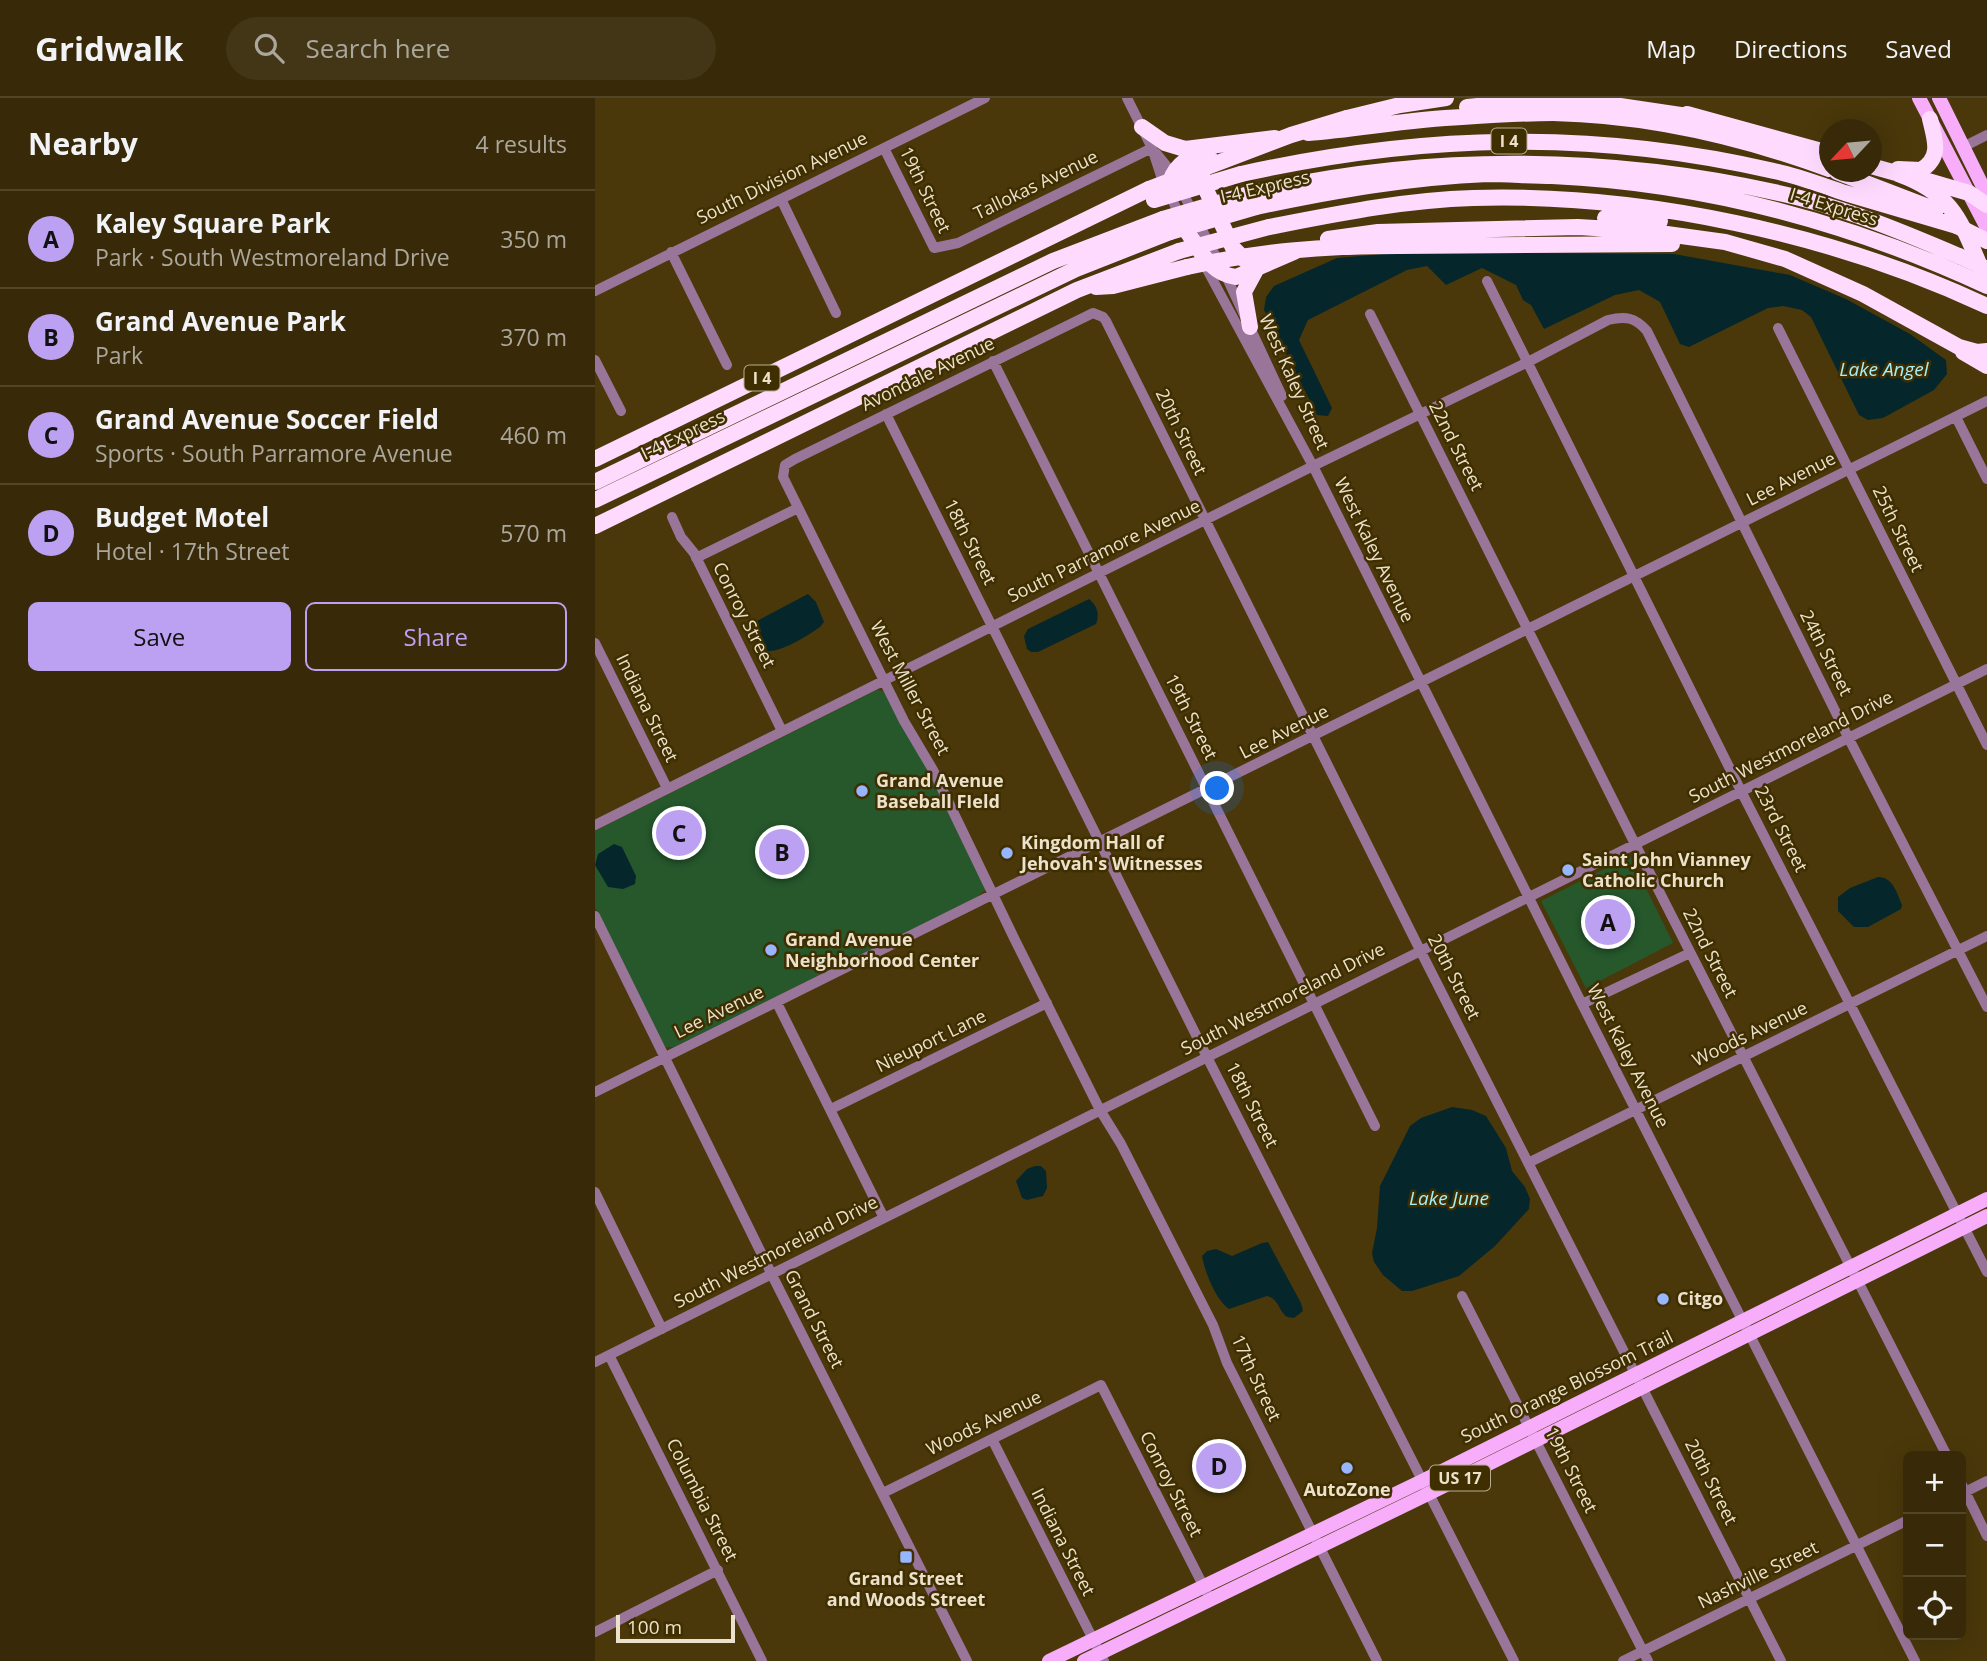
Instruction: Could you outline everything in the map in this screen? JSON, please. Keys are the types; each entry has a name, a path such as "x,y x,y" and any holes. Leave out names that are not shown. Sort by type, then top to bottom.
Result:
{"highway":[{"path":"1171,197 1170,183 1173,174 1187,159 1198,154 1304,139 1400,105 1446,98"},
{"path":"1603,98 1669,109 1819,150"},
{"path":"1389,124 1452,108 1518,102 1614,105 1694,117"},
{"path":"1142,127 1165,143 1185,149 1344,124 1389,124 1459,117 1554,113 1627,120 1739,140 1819,166"},
{"path":"1882,166 1913,171 1927,166 1937,150 1930,119"},
{"path":"1151,194 1290,135 1344,124"},
{"name":"I 4","path":"595,459 1027,249 1151,194 1329,156 1418,146 1500,141 1588,142 1684,153 1776,171 1957,226 1987,241"},
{"path":"1217,153 1207,160 1202,170 1202,181 1237,254 1250,264 1280,258"},
{"name":"I-4 Express","path":"595,482 1053,261 1166,225 1336,177 1465,164 1551,164 1645,170 1801,198 1884,225 1987,269"},
{"path":"1882,168 1926,185 1944,198 1953,210 1987,284"},
{"name":"I-4 Express","path":"1253,201 1443,177 1489,174 1605,179 1720,196 1820,220 1887,243 1987,284"},
{"path":"1898,174 1969,193 1987,205"},
{"path":"1863,182 1947,215 1957,226"},
{"path":"595,526 1077,290 1179,251 1269,227 1353,211 1473,198 1604,203 1718,219 1795,237 1877,262 1985,306"},
{"path":"1188,233 1210,266 1226,276 1236,277 1328,239 1366,227 1428,219 1581,217 1693,223 1718,219"},
{"name":"I-4 Express","path":"595,500 1166,225"},
{"path":"1328,239 1378,232 1578,227 1686,236 1758,250 1785,259 1863,294 1959,347 1977,352 1987,351"},
{"path":"1077,290 1113,286 1187,267 1269,251 1342,246 1662,243 1724,250 1833,281"},
{"path":"1250,327 1244,292 1257,268"},
{"path":"1959,347 1964,354 1987,366"},
{"path":"595,533 697,476"}],"main road":[{"path":"1919,98 1987,228"},
{"path":"1939,98 1987,195"},
{"name":"South Orange Blossom Trail","path":"1049,1661 1093,1639 1207,1593 1533,1434 1961,1221 1987,1199"},
{"name":"South Orange Blossom Trail","path":"1961,1221 1987,1216"},
{"name":"South Orange Blossom Trail","path":"1084,1661 1102,1657 1207,1593"}],"street":[{"name":"South Division Avenue","path":"595,291 985,98"},
{"name":"West Kaley Street","path":"1126,98 1152,148 1162,179 1188,233 1313,466"},
{"path":"1963,146 1987,135"},
{"name":"19th Street","path":"884,148 934,247"},
{"name":"West Kaley Street","path":"1152,148 1173,174 1226,276 1313,466"},
{"name":"Tallokas Avenue","path":"934,247 958,243 1152,148"},
{"path":"781,199 837,313"},
{"path":"671,253 727,365"},
{"name":"23rd Street","path":"1487,281 1741,791 1987,1272"},
{"name":"Avondale Avenue","path":"782,470 787,463 1093,313"},
{"name":"20th Street","path":"1093,313 1106,321 1420,950 1781,1661"},
{"name":"22nd Street","path":"1370,314 1690,953 1944,1451"},
{"name":"South Parramore Avenue","path":"595,825 1608,320 1631,318"},
{"name":"24th Street","path":"1631,318 1647,331 1741,524 1987,1007"},
{"name":"25th Street","path":"1779,328 1987,745"},
{"path":"595,360 621,411"},
{"name":"19th Street","path":"993,361 1375,1126"},
{"name":"Lee Avenue","path":"595,1092 1987,401"},
{"name":"18th Street","path":"886,414 1207,1057 1514,1661"},
{"path":"1956,417 1987,479"},
{"name":"West Kaley Avenue","path":"1313,466 1915,1661"},
{"name":"West Miller Street","path":"782,470 783,480 904,721 933,770 1100,1110"},
{"path":"697,558 798,508"},
{"name":"Conroy Street","path":"671,517 681,537 697,558 782,731"},
{"name":"Indiana Street","path":"595,643 667,788"},
{"name":"South Westmoreland Drive","path":"595,1362 1987,669"},
{"name":"Grand Street","path":"595,916 967,1661"},
{"name":"Woods Avenue","path":"1528,1163 1987,936"},
{"path":"1582,1004 1690,953"},
{"path":"777,1003 884,1217"},
{"name":"Nieuport Lane","path":"831,1109 1047,1003"},
{"name":"17th Street","path":"1100,1110 1121,1144 1213,1325 1227,1363 1377,1661"},
{"path":"595,1192 662,1329"},
{"name":"19th Street","path":"1462,1296 1646,1656"},
{"name":"Columbia Street","path":"609,1355 762,1661"},
{"name":"Conroy Street","path":"1101,1385 1207,1593"},
{"name":"Woods Avenue","path":"883,1493 1101,1385"},
{"name":"Indiana Street","path":"992,1439 1102,1657"},
{"path":"1966,1489 1987,1481"},
{"path":"1966,1497 1987,1536"},
{"name":"Nashville Street","path":"1623,1661 1646,1656 1750,1598 1903,1522"},
{"path":"596,1630 717,1570"}],"green space":[{"path":"877,690 883,691 887,696 929,771 986,889 977,897 674,1047 666,1047 595,907 595,831"},
{"path":"1630,856 1673,943 1586,988 1541,901"}],"water":[{"name":"Lake Angel","path":"1407,252 1674,254 1790,275 1846,299 1910,334 1946,360 1947,374 1934,390 1883,418 1868,420 1859,415 1811,317 1802,310 1783,306 1768,308 1689,347 1680,344 1660,302 1639,290 1615,295 1544,329 1531,305 1523,300 1516,285 1482,268 1446,285 1427,266 1407,270 1308,320 1299,340 1332,408 1328,416 1317,415 1264,310 1266,297 1274,286 1337,258"},
{"path":"808,594 816,602 824,622 820,627 783,648 768,651 763,649 751,629 753,623"},
{"path":"1089,599 1097,610 1096,624 1038,652 1027,649 1024,636 1028,629"},
{"path":"614,844 622,847 636,876 635,884 623,889 608,887 595,865 598,854"},
{"path":"1878,877 1887,880 1894,887 1902,905 1901,909 1868,927 1854,927 1838,911 1838,897 1850,888"},
{"name":"Lake June","path":"1452,1107 1472,1110 1486,1116 1506,1148 1512,1171 1525,1187 1530,1199 1529,1209 1495,1246 1459,1276 1412,1291 1402,1291 1383,1275 1374,1262 1372,1253 1380,1186 1410,1126 1421,1118"},
{"path":"1041,1166 1046,1171 1047,1188 1043,1196 1027,1200 1022,1198 1016,1181 1027,1169"},
{"path":"1268,1242 1301,1303 1303,1311 1294,1318 1287,1317 1274,1300 1267,1296 1229,1309 1211,1285 1202,1256 1207,1251 1216,1249 1232,1256"}],"place":[{"name":"Grand Avenue Baseball FIeld","path":"862,791"},
{"name":"Grand Avenue Soccer Field","path":"679,833"},
{"name":"Grand Avenue Park","path":"782,852"},
{"name":"Kingdom Hall of Jehovah's Witnesses","path":"1007,853"},
{"name":"Saint John Vianney Catholic Church","path":"1568,870"},
{"name":"Kaley Square Park","path":"1608,922"},
{"name":"Grand Avenue Neighborhood Center","path":"771,950"},
{"name":"Citgo","path":"1663,1299"},
{"name":"Budget Motel","path":"1219,1466"},
{"name":"AutoZone","path":"1347,1468"},
{"name":"Grand Street and Woods Street","path":"906,1557"}]}
